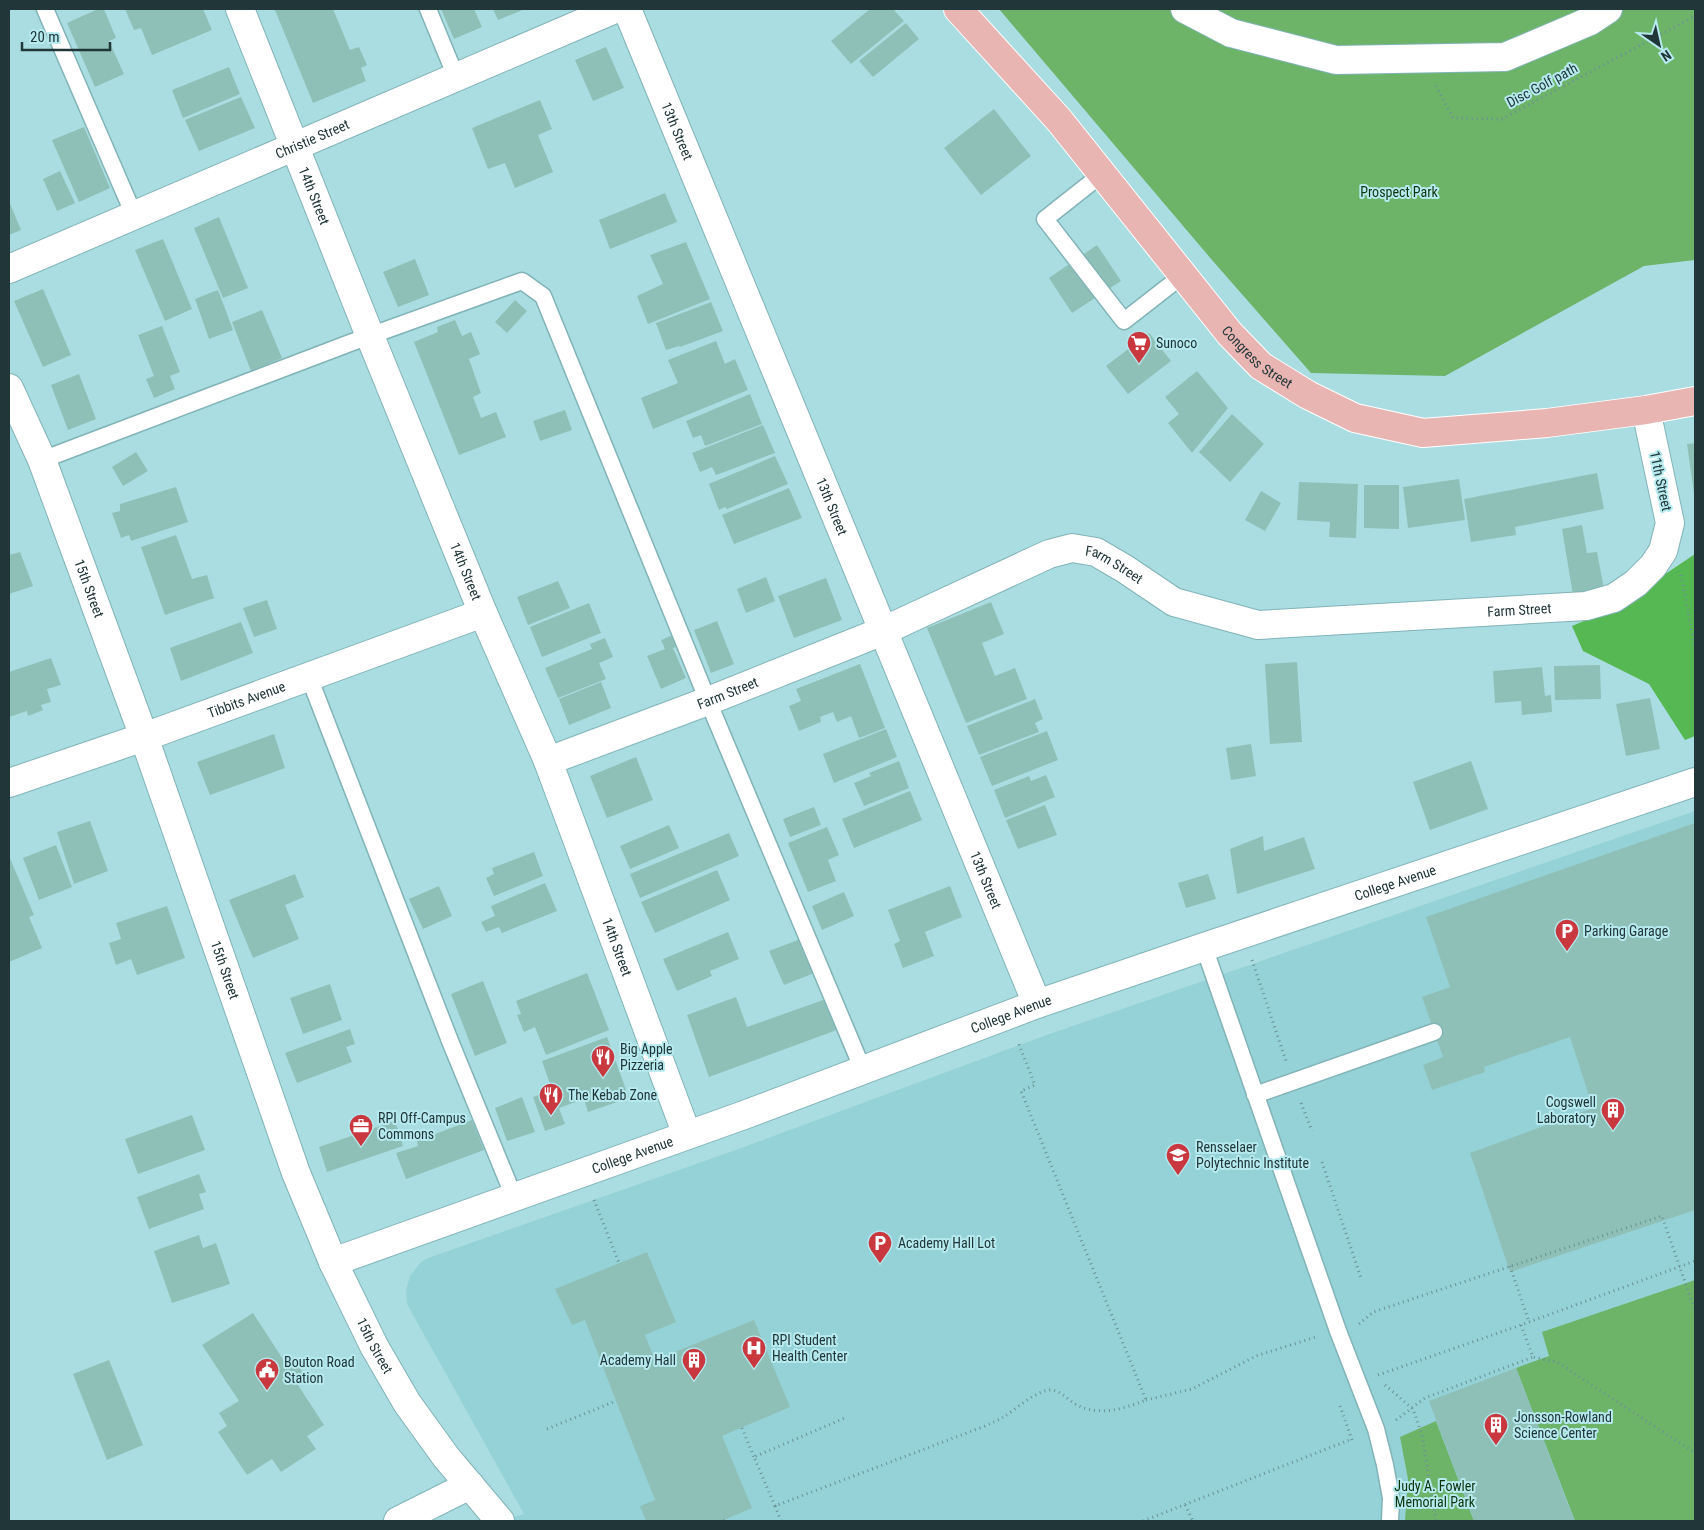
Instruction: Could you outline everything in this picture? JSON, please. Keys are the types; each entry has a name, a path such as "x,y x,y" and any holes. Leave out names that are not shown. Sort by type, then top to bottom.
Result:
{"main road":[{"name":"Congress Street","path":"958,9 1059,120 1230,334 1261,366 1308,395 1355,418 1423,433 1547,423 1646,410 1695,401"}],"street":[{"name":"14th Street","path":"240,9 483,614 548,761 687,1135"},
{"name":"Christie Street","path":"9,269 615,9"},
{"name":"13th Street","path":"627,9 1037,1004"},
{"path":"1185,9 1231,34 1336,60 1505,57 1590,21 1608,9"},
{"name":"15th Street","path":"9,388 42,460 144,737 296,1173 333,1262 374,1346 407,1403 446,1457 500,1521"},
{"name":"11th Street","path":"1645,575 1663,551 1670,523 1646,410"},
{"name":"Farm Street","path":"548,761 708,701 884,631 1049,554 1072,548 1096,552 1126,569 1174,602 1258,625 1586,606 1614,598 1645,575"},
{"name":"Tibbits Avenue","path":"9,783 144,737 483,614"},
{"name":"College Avenue","path":"333,1262 687,1135 1037,1004 1695,782"},
{"path":"398,1521 470,1485"}],"lane":[{"path":"45,9 134,215"},
{"path":"428,9 456,76"},
{"path":"1102,174 1045,219 1124,321 1183,275"},
{"path":"42,460 370,336 522,281 543,296 708,701 863,1070"},
{"path":"309,677 450,1041 514,1197"},
{"path":"1204,947 1338,1330 1376,1430 1391,1498 1390,1521"},
{"path":"1255,1095 1434,1032"}],"path":[{"name":"Disc Golf path","path":"1421,59 1453,118 1502,119 1695,16"},
{"path":"1680,571 1695,648"},
{"path":"1251,955 1288,1064"},
{"path":"1017,1039 1035,1086 1020,1091 1146,1400"},
{"path":"1300,1100 1312,1131"},
{"path":"1322,1162 1361,1278"},
{"path":"597,1209 619,1263"},
{"path":"1360,1333 1358,1325 1374,1312 1662,1216 1695,1311"},
{"path":"1436,1521 1422,1435 1413,1409 1375,1376 1695,1261"},
{"path":"1510,1266 1529,1322"},
{"path":"1521,1325 1532,1356"},
{"path":"775,1506 985,1426 1001,1419 1049,1390 1056,1391 1085,1408 1108,1411 1121,1409 1146,1400 1192,1389 1256,1356 1324,1335"},
{"path":"1389,1424 1413,1409 1425,1398 1474,1382 1532,1356 1557,1362 1695,1453"},
{"path":"547,1429 616,1401"},
{"path":"1340,1406 1355,1446"},
{"path":"754,1457 847,1417"},
{"path":"742,1428 781,1521"},
{"path":"1144,1521 1352,1439"},
{"path":"1186,1505 1193,1521"}],"shaded area":[{"name":"Rensselaer Polytechnic Institute","path":"1695,811 1695,1521 500,1521 524,1514 407,1304 406,1290 410,1276 421,1262 733,1151 1041,1037"}],"green space":[{"name":"Prospect Park","path":"999,9 1695,9 1695,260 1644,266 1445,376 1311,373 1212,260"},
{"path":"1695,554 1695,736 1685,740 1649,684 1583,651 1572,626 1615,608"},
{"path":"1695,1280 1695,1521 1575,1521 1516,1368 1549,1356 1542,1332"},
{"name":"Judy A. Fowler Memorial Park","path":"1436,1421 1474,1521 1405,1521 1408,1479 1400,1437"}],"building":[{"path":"98,9 104,9 116,38 109,41 124,74 95,87 67,23"},
{"path":"125,9 203,9 212,30 152,55 141,28 134,30"},
{"path":"333,9 350,50 359,47 367,65 361,68 366,81 313,103 275,10"},
{"path":"441,9 474,9 482,27 454,39"},
{"path":"493,9 525,9 498,20"},
{"path":"870,9 893,9 904,21 851,64 831,41"},
{"path":"906,23 919,39 873,77 859,61"},
{"path":"606,47 624,88 593,101 575,60"},
{"path":"229,67 240,94 183,118 172,90"},
{"path":"241,97 255,128 199,151 185,120"},
{"path":"540,100 552,129 538,135 553,172 515,188 505,163 488,169 472,128"},
{"path":"994,109 1031,156 981,195 944,148"},
{"path":"84,127 110,188 79,202 52,140"},
{"path":"60,171 75,203 57,211 43,179"},
{"path":"665,193 677,222 610,249 599,220"},
{"path":"9,201 21,230 9,235"},
{"path":"219,217 248,288 223,298 194,228"},
{"path":"163,239 192,309 165,321 135,250"},
{"path":"686,242 710,299 648,324 637,296 663,284 650,255"},
{"path":"1097,245 1121,281 1072,313 1049,278"},
{"path":"415,259 429,295 398,307 383,272"},
{"path":"43,289 71,355 43,367 14,301"},
{"path":"218,290 233,330 209,339 195,299"},
{"path":"515,300 527,311 507,333 495,322"},
{"path":"711,302 723,331 680,347 666,350 656,323"},
{"path":"262,310 282,358 251,371 232,322"},
{"path":"455,320 462,336 471,332 480,354 469,359 481,393 473,397 481,418 496,412 506,437 459,455 414,342 438,332 437,327"},
{"path":"162,326 180,372 170,376 175,389 154,398 146,379 154,376 138,335"},
{"name":"Sunoco","path":"1149,333 1171,361 1128,394 1106,366"},
{"path":"716,341 725,364 735,359 748,390 653,429 641,398 678,383 668,360"},
{"path":"1197,371 1228,408 1192,453 1168,423 1179,414 1165,397"},
{"path":"79,374 96,419 68,430 51,385"},
{"path":"750,394 762,424 705,446 701,435 693,438 686,421"},
{"path":"565,410 572,430 540,441 533,421"},
{"path":"1232,414 1264,444 1230,482 1199,452"},
{"path":"763,425 775,453 716,475 712,467 700,472 692,453"},
{"path":"1695,443 1695,493 1694,494 1687,444"},
{"path":"136,452 148,471 123,486 112,467"},
{"path":"775,456 788,484 727,509 725,507 719,510 709,484"},
{"path":"1597,473 1604,509 1515,527 1516,535 1471,542 1464,499"},
{"path":"1459,479 1465,520 1408,528 1403,487"},
{"path":"1299,482 1358,484 1356,538 1329,537 1330,522 1297,520"},
{"path":"1364,485 1399,485 1399,529 1364,528"},
{"path":"176,487 188,522 131,541 129,535 121,538 112,513 120,511 120,504"},
{"path":"789,488 802,518 734,544 722,515"},
{"path":"1261,491 1281,503 1265,531 1245,520"},
{"path":"1582,525 1587,553 1597,552 1604,589 1573,595 1562,529"},
{"path":"176,535 192,579 207,575 214,598 165,615 141,547"},
{"path":"20,552 33,586 9,594 9,555"},
{"path":"766,577 775,601 746,613 737,589"},
{"path":"826,578 842,620 794,638 778,596"},
{"path":"558,581 570,608 528,625 517,597"},
{"path":"267,600 277,629 254,637 243,608"},
{"path":"991,602 1004,634 982,643 995,676 1015,668 1027,699 966,723 927,628"},
{"path":"589,603 601,633 542,657 530,627"},
{"path":"717,621 734,664 711,673 694,630"},
{"path":"241,622 253,653 181,681 170,648"},
{"path":"673,635 678,646 673,648 686,678 661,689 647,656 665,649 661,640"},
{"path":"605,638 613,657 599,663 606,679 558,698 545,668 592,649 590,644"},
{"path":"51,658 61,685 47,689 51,702 41,705 43,710 28,716 27,711 9,717 9,672"},
{"path":"1297,662 1302,742 1270,744 1265,664"},
{"path":"860,664 885,728 859,738 851,716 837,722 833,712 820,717 821,722 799,731 789,706 801,701 796,689"},
{"path":"1600,665 1601,699 1555,700 1554,666"},
{"path":"1542,667 1545,696 1551,695 1552,712 1522,715 1521,701 1495,703 1493,671"},
{"path":"601,682 611,708 569,725 559,699"},
{"path":"1650,698 1660,749 1626,756 1616,704"},
{"path":"1035,699 1043,719 1035,723 1039,732 979,755 967,726"},
{"path":"886,729 897,757 834,783 823,754"},
{"path":"1047,731 1058,760 992,786 980,757"},
{"path":"274,734 285,768 210,795 197,762"},
{"path":"1251,744 1256,776 1231,780 1226,748"},
{"path":"636,757 653,800 607,818 590,776"},
{"path":"899,761 909,788 864,806 854,783 871,776 869,773"},
{"path":"1471,761 1488,809 1430,830 1413,782"},
{"path":"1046,775 1055,797 1005,818 994,790 1029,776 1031,781"},
{"path":"910,791 922,820 854,848 842,819"},
{"path":"1045,805 1057,835 1018,849 1006,820"},
{"path":"814,807 821,825 790,837 783,819"},
{"path":"90,821 108,871 74,884 57,832"},
{"path":"1695,823 1695,1210 1510,1272 1470,1153 1593,1108 1570,1037 1484,1067 1485,1072 1432,1090 1423,1065 1443,1057 1422,997 1450,987 1426,917"},
{"path":"669,825 679,848 630,869 620,846"},
{"path":"827,827 839,855 828,860 836,881 808,892 788,843"},
{"path":"729,833 739,856 640,898 630,874"},
{"path":"1263,836 1264,851 1304,837 1315,869 1237,894 1230,849"},
{"path":"56,845 72,887 39,900 23,858"},
{"path":"534,852 543,876 494,896 486,878 494,874 492,868"},
{"path":"9,856 34,915 29,917 42,948 9,962"},
{"path":"717,870 730,900 655,933 641,902"},
{"path":"295,874 304,897 285,905 299,939 253,958 229,900"},
{"path":"1208,874 1216,899 1186,908 1178,883"},
{"path":"545,883 557,911 502,933 499,927 486,932 481,922 495,916 491,906"},
{"path":"439,886 452,916 423,929 409,899"},
{"path":"950,886 962,917 925,932 934,956 903,968 894,944 900,941 888,910"},
{"path":"844,892 854,916 822,930 812,906"},
{"path":"167,906 185,958 137,975 131,959 116,965 109,943 121,939 116,923"},
{"path":"728,932 739,959 710,971 712,976 677,991 663,959"},
{"path":"803,938 817,972 784,985 769,951"},
{"path":"587,973 609,1030 546,1055 535,1027 524,1032 517,1015 521,1014 516,1001"},
{"path":"483,981 507,1043 475,1056 451,994"},
{"path":"330,984 342,1020 303,1034 290,998"},
{"path":"736,997 747,1027 826,999 837,1030 709,1077 687,1015"},
{"path":"350,1029 355,1044 346,1047 352,1062 297,1083 285,1053"},
{"path":"607,1037 629,1098 588,1112 584,1099 559,1108 565,1124 545,1131 533,1097 552,1090 542,1061"},
{"path":"522,1097 535,1132 507,1141 495,1108"},
{"path":"192,1115 205,1150 138,1174 125,1139"},
{"path":"472,1120 484,1150 406,1179 396,1153 418,1146 417,1141"},
{"name":"RPI Off-Campus Commons","path":"395,1121 403,1146 327,1172 319,1147"},
{"path":"199,1174 206,1192 199,1194 204,1209 149,1229 137,1197"},
{"path":"199,1235 203,1248 216,1243 230,1284 172,1303 154,1251"},
{"name":"Academy Hall","path":"647,1252 676,1322 645,1335 655,1360 754,1320 790,1407 722,1436 752,1508 722,1521 646,1521 640,1506 655,1500 585,1320 572,1325 555,1289"},
{"name":"Bouton Road Station","path":"253,1313 286,1364 294,1359 305,1376 296,1382 324,1425 307,1436 316,1449 281,1472 272,1459 247,1475 218,1432 227,1426 219,1413 239,1401 202,1345"},
{"path":"109,1360 143,1445 107,1460 73,1374"},
{"name":"Jonsson-Rowland Science Center","path":"1516,1368 1575,1521 1474,1521 1429,1401"}],"place":[{"name":"Sunoco","path":"1139,364"},
{"name":"Parking Garage","path":"1567,952"},
{"name":"Big Apple Pizzeria","path":"603,1078"},
{"name":"The Kebab Zone","path":"551,1116"},
{"name":"Cogswell Laboratory","path":"1613,1131"},
{"name":"RPI Off-Campus Commons","path":"361,1147"},
{"name":"Rensselaer Polytechnic Institute","path":"1178,1176"},
{"name":"Academy Hall Lot","path":"880,1264"},
{"name":"RPI Student Health Center","path":"754,1369"},
{"name":"Academy Hall","path":"694,1381"},
{"name":"Bouton Road Station","path":"267,1391"},
{"name":"Jonsson-Rowland Science Center","path":"1496,1446"}]}
